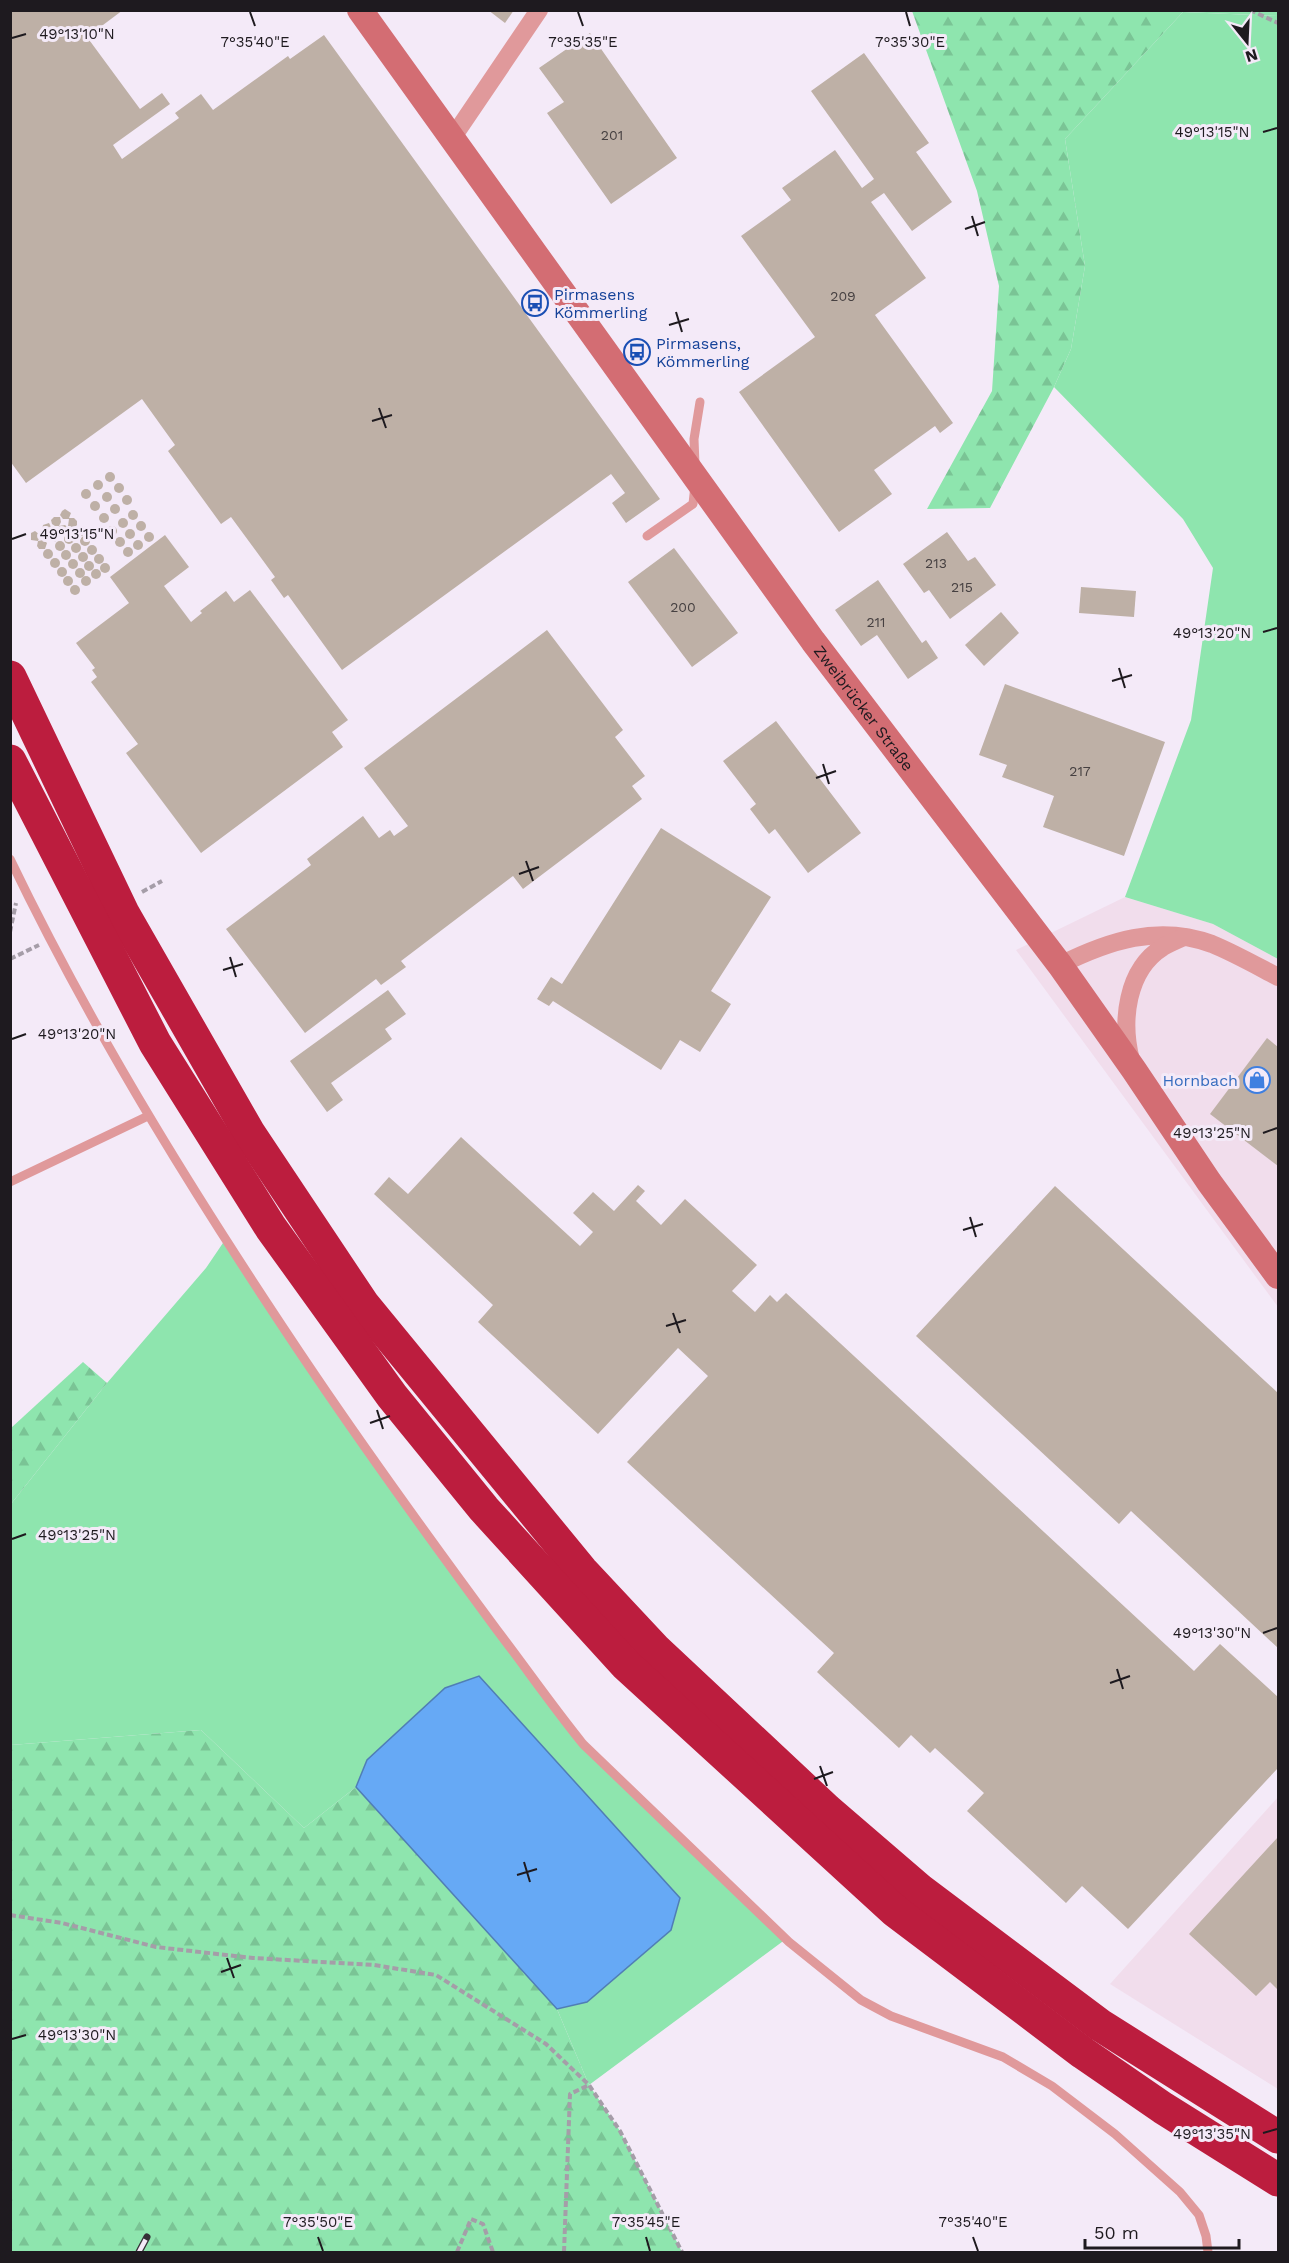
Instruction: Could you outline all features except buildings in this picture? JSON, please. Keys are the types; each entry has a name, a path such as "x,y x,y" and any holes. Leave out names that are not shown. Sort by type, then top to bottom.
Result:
{"highway":[{"path":"10,677 123,913 249,1133 363,1304 582,1571 663,1657 827,1810 920,1890 1100,2025 1278,2137"},
{"path":"10,761 155,1043 271,1228 392,1396 484,1509 625,1664 895,1911 1083,2053 1162,2108 1278,2180"}],"street":[{"name":"Zweibrücker Straße","path":"360,10 451,140 813,640 1059,965 1134,1070 1209,1182 1278,1276"},
{"path":"451,140 539,10"},
{"path":"1059,965 1127,938 1157,934 1184,937 1211,944 1278,977"},
{"path":"1134,1070 1126,1028 1129,996 1148,961 1162,948 1184,937"}],"lane":[{"path":"647,536 693,504 696,478 694,439 700,402"},
{"path":"10,859 71,981 148,1116 225,1240 355,1435 436,1549 583,1744 789,1942 861,2000 891,2016 1003,2057 1052,2086 1115,2134 1180,2192 1198,2215 1206,2236 1208,2253"},
{"path":"10,1182 148,1116"}],"path":[{"path":"1250,10 1278,23"},
{"path":"10,932 17,898 28,894"},
{"path":"10,959 31,949"},
{"path":"10,1915 62,1923 156,1947 253,1958 374,1965 436,1975 546,2044 588,2085 620,2131 682,2253"},
{"path":"564,2253 570,2094 588,2085"},
{"path":"457,2253 471,2219 483,2224 493,2253"}],"shaded area":[{"path":"1125,897 1213,924 1278,959 1278,1307 1016,950"},
{"path":"1278,1797 1278,2089 1110,1984"}],"green space":[{"path":"912,11 1278,11 1278,16 1183,12 1065,139 1085,266 1071,349 1054,387 990,508 927,509 992,391 999,286 977,191"},
{"path":"1183,12 1278,16 1278,959 1213,924 1125,897 1191,720 1213,568 1183,519 1054,387 1071,349 1085,266 1065,139"},
{"path":"225,1240 355,1435 560,1716 786,1939 589,2085 557,2009 587,2002 367,1760 356,1787 304,1828 201,1730 11,1745 11,1504 107,1383 206,1268"},
{"path":"83,1362 107,1383 11,1504 11,1428"},
{"path":"201,1730 304,1828 356,1787 557,2009 589,2085 620,2131 682,2252 11,2252 11,1745"}],"water":[{"path":"479,1676 680,1898 671,1930 587,2002 557,2009 356,1787 367,1760 445,1688"}],"railway":[{"path":"139,2252 147,2237"}],"place":[{"name":"Pirmasens Kömmerling","path":"535,303"},
{"name":"Pirmasens, Kömmerling","path":"637,352"},
{"name":"Hornbach","path":"1257,1080"}]}
